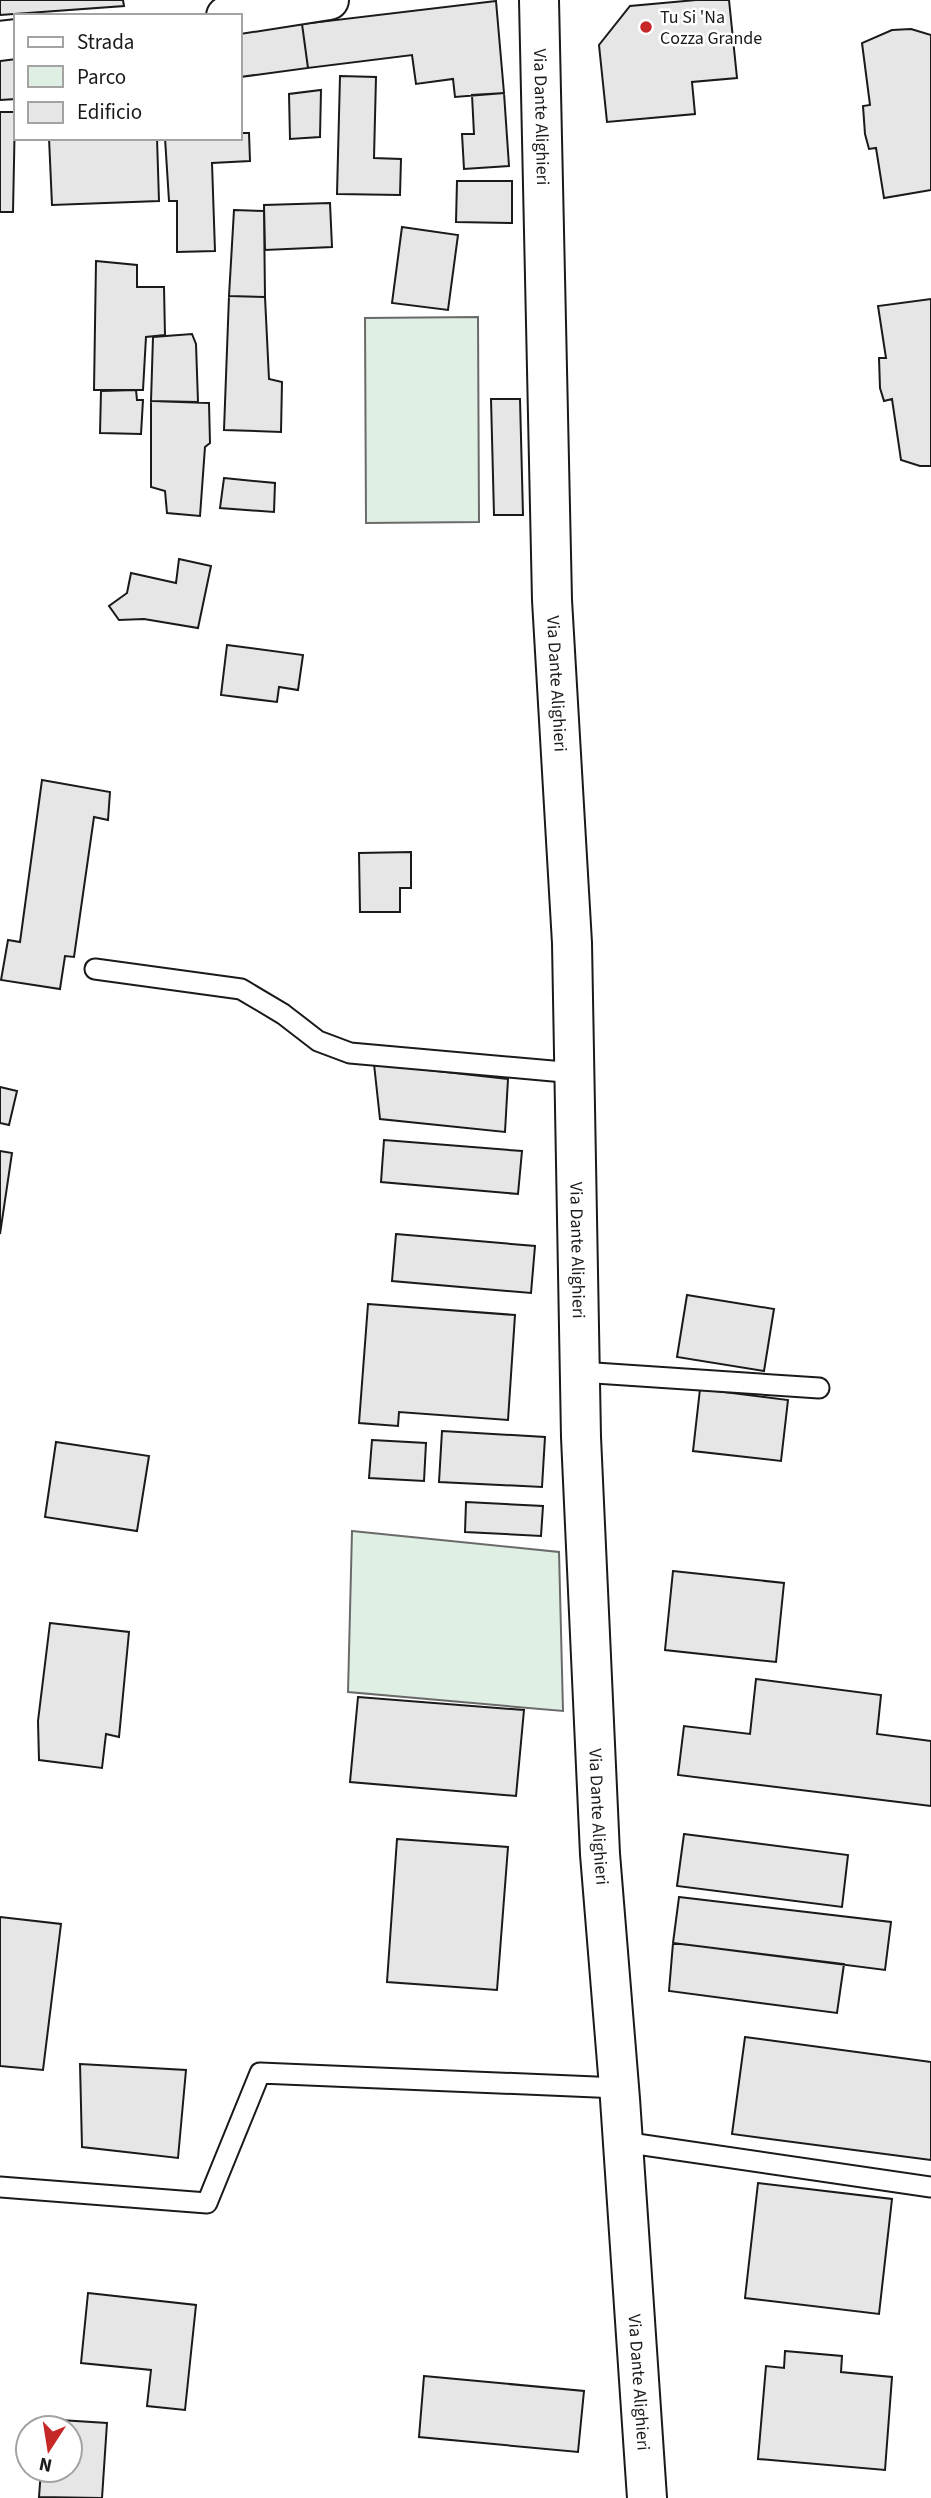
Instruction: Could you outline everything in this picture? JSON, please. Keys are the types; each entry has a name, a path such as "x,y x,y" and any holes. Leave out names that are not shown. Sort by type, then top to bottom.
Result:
{"street":[{"path":"236,14 288,3 329,0"},
{"name":"Via Dante Alighieri","path":"539,0 552,600 572,943 580,1372 600,1854 647,2498"}],"lane":[{"path":"95,968 241,989 284,1014 318,1041 350,1053 575,1073"},
{"path":"580,1372 819,1388"},
{"path":"0,2187 207,2203 260,2073 619,2088"},
{"path":"623,2142 931,2188"}],"green space":[{"path":"478,317 479,522 366,523 365,318"},
{"path":"352,1531 559,1552 563,1711 348,1692"}],"building":[{"path":"0,0 123,0 124,6 0,15"},
{"path":"729,0 737,78 692,82 695,114 607,122 599,45 630,6"},
{"path":"496,1 504,93 455,97 453,79 416,84 412,55 308,68 302,24"},
{"path":"302,24 308,68 242,77 242,32"},
{"path":"911,29 931,35 931,190 884,198 876,148 869,149 865,134 863,106 870,105 862,43 892,30"},
{"path":"14,54 14,99 0,100 0,55"},
{"path":"340,76 376,77 374,158 401,159 400,195 337,194"},
{"path":"321,90 320,137 290,139 289,94"},
{"path":"504,93 509,166 464,169 462,134 474,134 472,95"},
{"path":"0,112 14,112 13,212 0,212"},
{"path":"242,133 249,133 250,161 212,163 215,251 177,252 177,201 169,201 165,140 242,140"},
{"path":"49,140 157,140 159,201 52,205"},
{"path":"457,181 512,181 512,223 456,222"},
{"path":"330,203 332,247 265,250 264,205"},
{"path":"234,210 264,211 265,297 229,296"},
{"path":"402,227 458,235 448,310 392,303"},
{"path":"96,261 137,265 137,287 164,287 165,335 146,337 143,390 94,390"},
{"path":"229,296 265,297 269,379 282,382 281,432 224,430"},
{"path":"931,299 931,466 920,466 901,460 892,399 884,401 880,388 879,358 886,358 878,306"},
{"path":"192,334 196,344 198,402 151,401 153,337"},
{"path":"136,390 137,400 143,400 141,434 100,433 101,391"},
{"path":"491,399 520,399 523,515 494,515"},
{"path":"151,401 209,403 210,443 205,447 200,516 167,513 165,491 151,487"},
{"path":"224,478 275,483 274,512 220,508"},
{"path":"179,559 211,566 198,628 144,619 119,620 109,606 127,593 131,573 176,583"},
{"path":"227,645 303,655 298,690 279,687 277,702 221,695"},
{"path":"42,780 110,792 108,820 94,817 74,957 65,956 60,989 1,980 8,940 20,942"},
{"path":"411,852 411,888 400,888 400,912 360,912 359,853"},
{"path":"374,1064 508,1079 505,1132 380,1119"},
{"path":"0,1087 17,1091 9,1125 0,1123"},
{"path":"384,1140 522,1151 518,1194 381,1182"},
{"path":"0,1151 12,1153 0,1234"},
{"path":"396,1234 535,1246 531,1293 392,1281"},
{"path":"687,1295 774,1309 764,1371 677,1357"},
{"path":"368,1304 515,1315 508,1420 399,1412 398,1426 359,1423"},
{"path":"700,1389 788,1400 781,1461 693,1451"},
{"path":"442,1431 545,1437 542,1487 439,1482"},
{"path":"372,1440 426,1443 424,1481 369,1478"},
{"path":"56,1442 149,1456 137,1531 45,1517"},
{"path":"466,1502 543,1506 541,1536 465,1532"},
{"path":"673,1571 784,1583 776,1662 665,1650"},
{"path":"50,1623 129,1632 119,1737 106,1734 102,1768 39,1760 38,1721"},
{"path":"756,1679 881,1695 877,1734 931,1741 931,1806 678,1775 684,1726 750,1734"},
{"path":"358,1697 524,1710 516,1796 350,1782"},
{"path":"684,1834 848,1855 842,1907 677,1886"},
{"path":"397,1839 508,1847 497,1990 387,1982"},
{"path":"679,1897 891,1922 885,1970 673,1943"},
{"path":"0,1917 61,1924 43,2070 0,2066"},
{"path":"673,1943 844,1964 837,2013 669,1991"},
{"path":"745,2037 931,2062 931,2160 732,2134"},
{"path":"80,2064 186,2070 178,2158 82,2147"},
{"path":"758,2183 892,2199 879,2314 745,2298"},
{"path":"88,2293 196,2305 185,2410 147,2406 151,2370 81,2363"},
{"path":"785,2351 842,2356 841,2372 892,2377 885,2470 758,2459 766,2366 784,2368"},
{"path":"424,2376 584,2391 578,2452 419,2437"},
{"path":"84,2422 107,2423 102,2498 39,2497 40,2484 84,2484"}],"place":[{"name":"Tu Si 'Na Cozza Grande","path":"646,27"}]}
